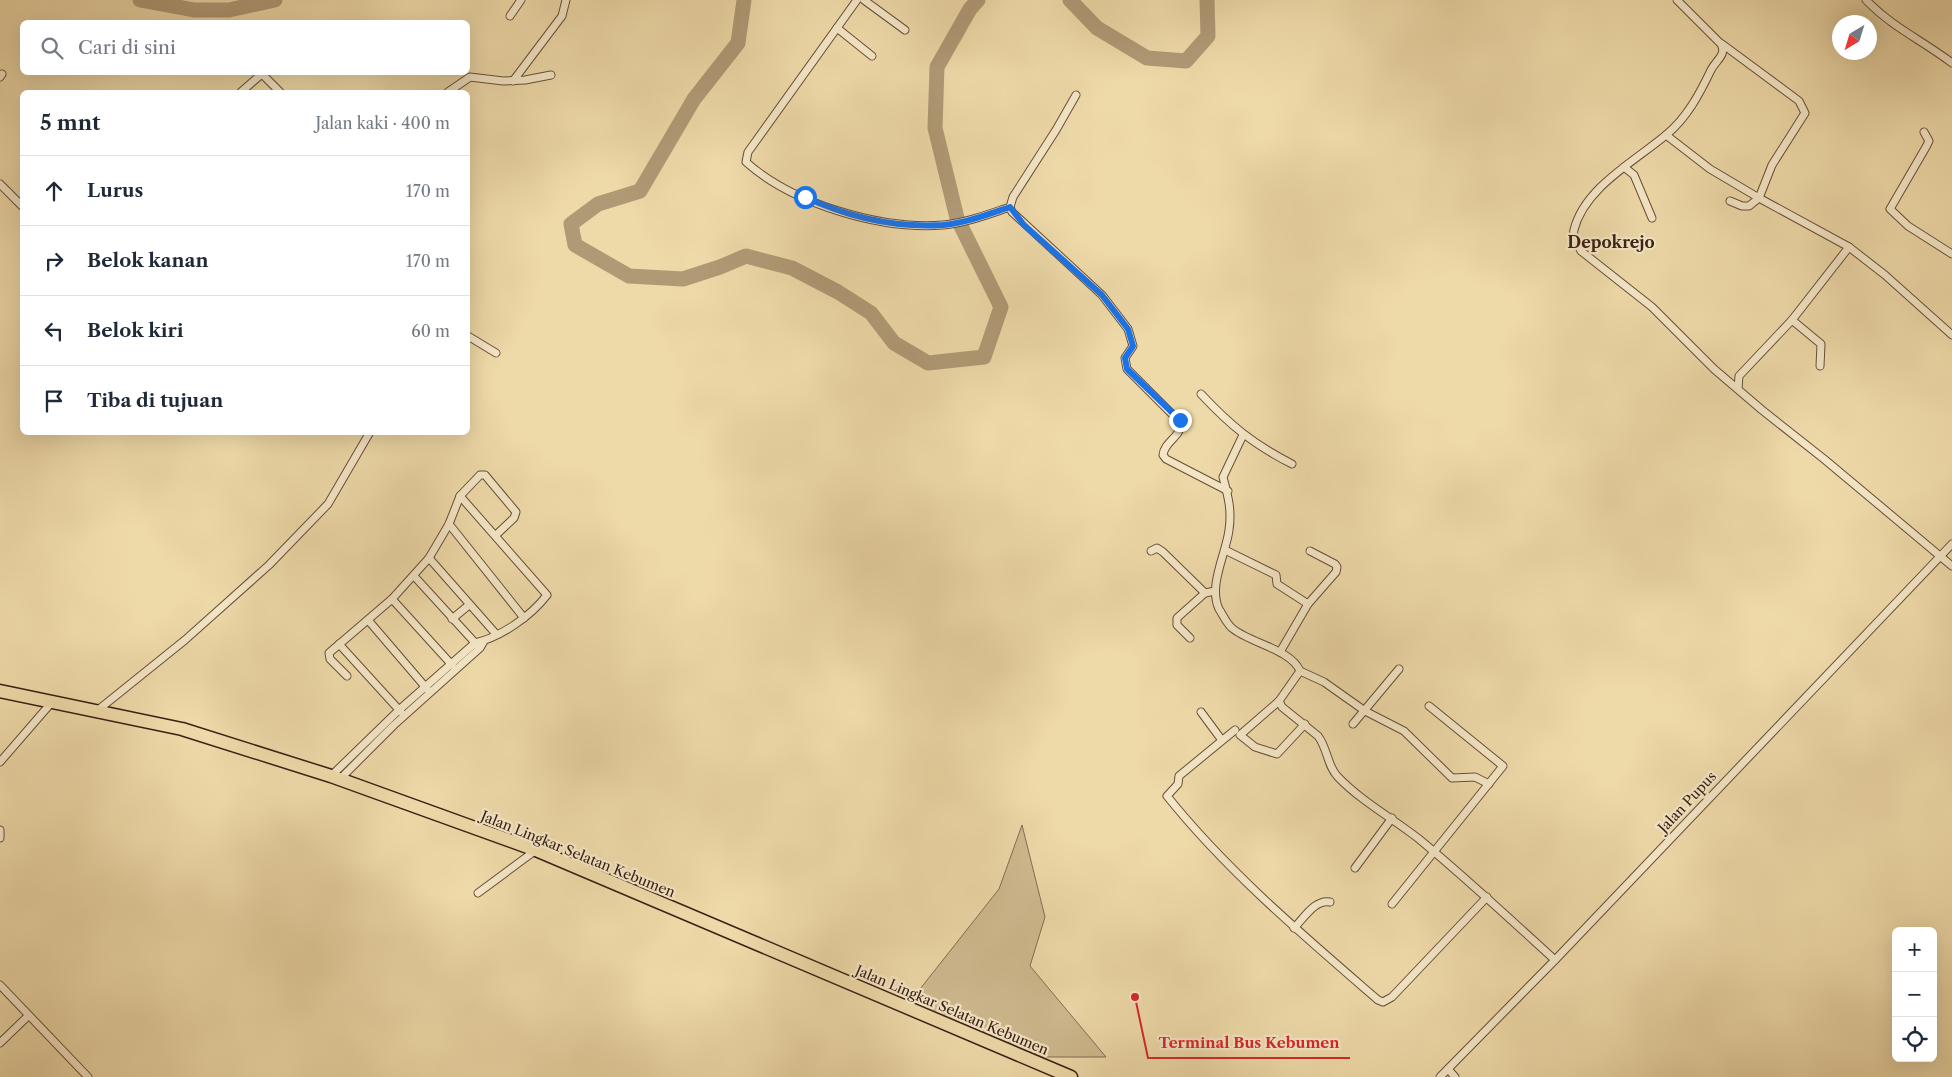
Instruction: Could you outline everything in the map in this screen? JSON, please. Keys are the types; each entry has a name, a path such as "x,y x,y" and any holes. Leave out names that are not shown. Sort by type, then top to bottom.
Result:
{"highway":[{"name":"Jalan Lingkar Selatan Kebumen","path":"0,691 98,710 204,735 335,778 536,850 1071,1077"}],"street":[{"path":"510,16 521,0"},
{"path":"513,81 562,16 566,0"},
{"path":"857,0 748,152 746,162 785,187 835,211 851,213 871,220 912,225 944,224 977,218 1010,207"},
{"path":"864,0 905,30"},
{"path":"1677,0 1721,44 1799,101 1805,113 1772,165 1759,198 1749,206 1742,206 1730,201"},
{"path":"1866,0 1900,30 1919,39 1952,63"},
{"path":"837,28 872,56"},
{"path":"1721,44 1724,52 1712,68 1702,89 1679,122 1666,135 1624,167 1590,199 1574,230 1574,239 1581,251 1652,306 1738,389 1952,566"},
{"path":"243,90 261,75"},
{"path":"265,75 278,90"},
{"path":"451,90 470,77 513,81 551,75"},
{"path":"1010,207 1013,197 1076,95"},
{"path":"1924,132 1928,141 1926,147 1890,209 1908,226 1952,254"},
{"path":"1666,135 1710,169 1849,247 1885,275 1952,335"},
{"path":"1624,167 1634,175 1652,218"},
{"path":"0,184 20,204"},
{"path":"1010,207 1024,225 1102,295 1128,329 1133,346 1125,358 1127,369 1181,423 1178,435 1164,450 1162,455 1166,459 1228,491"},
{"path":"1738,389 1739,376 1792,320 1849,247"},
{"path":"1792,320 1819,341 1822,352 1820,366"},
{"path":"470,337 496,353"},
{"path":"1201,394 1229,424 1243,435 1292,464"},
{"path":"98,710 185,640 269,565 328,504 368,435"},
{"path":"1243,435 1223,477 1228,491 1230,515 1216,591 1219,608 1233,629 1280,652 1297,664 1300,671 1324,682 1365,710 1404,731 1452,778 1475,777 1489,784"},
{"path":"346,676 329,655 339,644 392,599 414,576 429,558 449,524 460,496 480,474 485,476 516,512 514,518 496,535"},
{"path":"335,778 427,689 477,645 524,618 548,595 460,496"},
{"path":"449,524 524,618"},
{"name":"Jalan Pupus","path":"1440,1077 1555,960 1952,544"},
{"path":"1151,551 1157,548 1163,552 1204,593"},
{"path":"1225,550 1276,575 1276,584 1308,604"},
{"path":"1280,652 1308,604 1327,584 1337,567 1330,560 1310,551"},
{"path":"429,558 496,634"},
{"path":"414,576 477,645"},
{"path":"1190,638 1176,622 1179,615 1204,593 1216,591"},
{"path":"392,599 453,666"},
{"path":"452,619 469,605"},
{"path":"368,620 427,689"},
{"path":"339,644 402,713"},
{"path":"1353,724 1399,669"},
{"path":"1300,671 1280,701 1221,739 1179,776 1178,784 1167,796 1223,858 1294,928 1378,1000 1383,1002 1392,997 1487,897"},
{"path":"1280,701 1282,707 1305,724 1323,742 1333,771 1338,777 1434,851 1555,960"},
{"path":"0,762 52,702"},
{"path":"1392,904 1503,764 1429,706"},
{"path":"1201,712 1221,739"},
{"path":"1236,730 1255,747 1277,754 1305,724"},
{"path":"1355,868 1392,818"},
{"path":"0,830 0,838"},
{"path":"478,893 536,850"},
{"path":"1294,928 1318,903 1330,902"},
{"path":"0,985 88,1077"},
{"path":"0,1043 28,1016"},
{"path":"1448,1069 1455,1077"}],"shaded area":[{"path":"1022,825 1045,917 1030,966 1106,1057 1017,1057 905,1008 999,889"}],"waterway":[{"path":"140,0 194,10 229,10 275,0"},
{"path":"744,0 738,43 694,99 640,191 598,204 571,224 575,245 629,276 683,279 746,256 792,268 838,292 871,313 894,343 928,363 984,357 1001,307 957,218 935,128 937,67 970,9 978,0"},
{"path":"1070,0 1097,28 1147,58 1186,61 1208,36 1207,0"}],"place":[{"name":"Terminal Bus Kebumen","path":"1135,997"}],"district":[{"name":"Depokrejo","path":"1611,242"}],"route":[{"path":"805,197 835,211 851,213 871,220 912,225 944,224 977,218 1010,207 1024,225 1102,295 1128,329 1131,337 1133,346 1125,358 1127,369 1180,420"}]}
